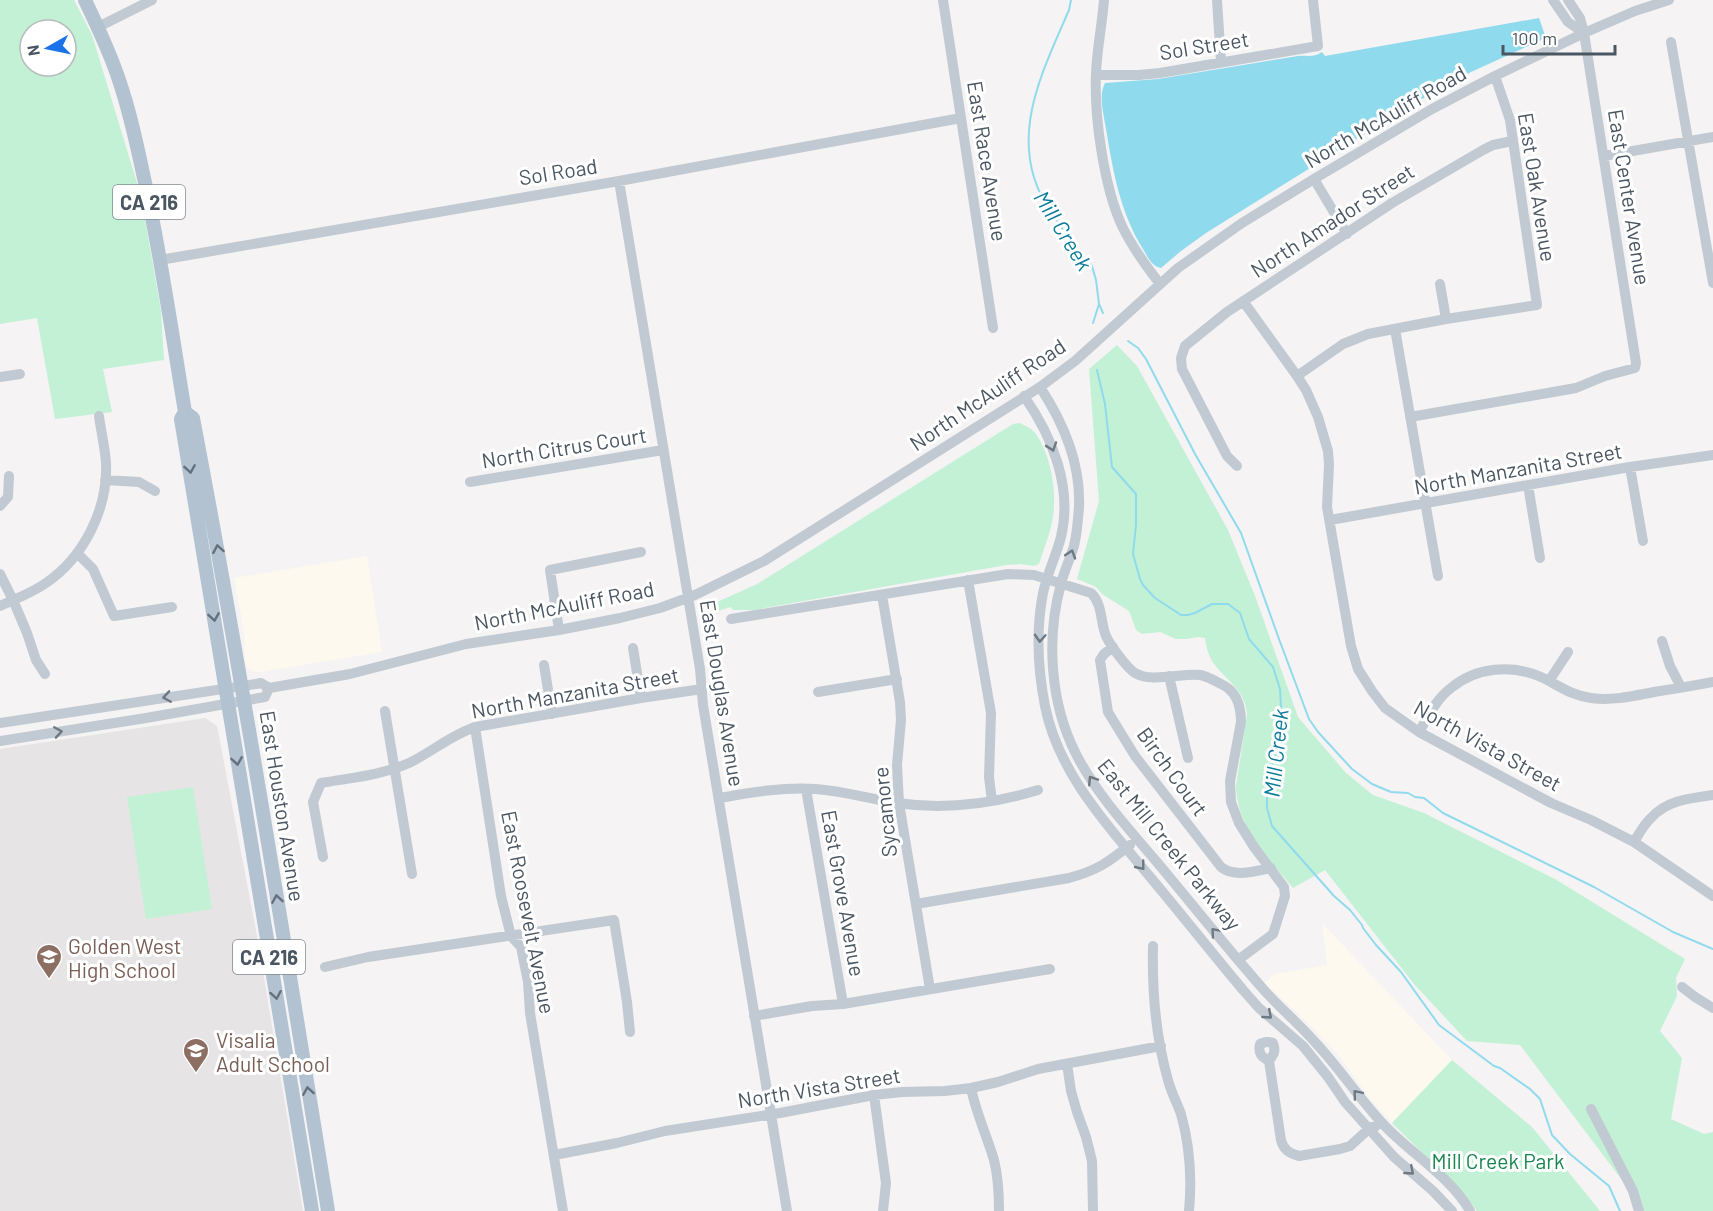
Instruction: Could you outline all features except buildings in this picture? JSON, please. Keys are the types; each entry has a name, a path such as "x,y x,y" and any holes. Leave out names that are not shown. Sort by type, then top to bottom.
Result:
{"main road":[{"name":"East Houston Avenue","path":"85,0 116,72 128,110 147,190 185,412 181,419 312,1211"},
{"name":"East Houston Avenue","path":"185,412 193,418 242,686 328,1211"},
{"path":"295,1107 301,1109 305,1118 320,1211"}],"street":[{"path":"98,27 152,0"},
{"name":"East Race Avenue","path":"944,0 993,328"},
{"path":"1104,0 1096,75 1097,115 1105,168 1122,226 1140,257 1160,284"},
{"path":"1217,0 1221,62"},
{"name":"Sol Street","path":"1096,75 1139,75 1318,45 1313,0"},
{"path":"1553,0 1568,22 1584,33"},
{"name":"East Center Avenue","path":"1410,417 1576,388 1605,376 1635,368 1584,33 1580,18 1568,0"},
{"name":"North McAuliff Road","path":"0,723 225,688 261,683 269,688 350,674 466,644 559,630 632,615 688,598 721,584 764,561 1040,387 1075,361 1160,284 1210,245 1314,179 1422,114 1495,76 1584,33 1635,11 1669,0"},
{"path":"1671,42 1713,283"},
{"name":"East Oak Avenue","path":"1446,319 1537,305 1510,120 1495,76"},
{"name":"Sol Road","path":"160,260 619,181 962,118"},
{"path":"1604,156 1713,137"},
{"name":"North Amador Street","path":"1237,466 1227,456 1182,369 1181,358 1185,346 1243,301 1392,203 1474,154 1493,145 1512,141"},
{"path":"1314,179 1347,234"},
{"name":"East Douglas Avenue","path":"619,181 787,1211"},
{"path":"1297,376 1343,344 1368,334 1446,319 1440,284"},
{"name":"North Vista Street","path":"1243,301 1297,376 1312,401 1325,441 1329,465 1327,496 1351,646 1358,669 1385,708 1419,732 1551,803 1634,842 1713,896"},
{"path":"1395,329 1438,576"},
{"path":"0,376 20,374"},
{"name":"East Mill Creek Parkway","path":"1040,387 1059,418 1074,462 1078,485 1077,527 1073,548 1061,583 1052,642 1061,712 1076,753 1100,793 1265,992 1319,1046 1401,1143 1450,1185 1470,1211"},
{"name":"East Mill Creek Parkway","path":"1024,396 1052,444 1064,501 1061,535 1043,595 1039,656 1045,705 1059,751 1090,802 1243,990 1259,1008 1303,1046 1345,1102 1394,1157 1452,1211"},
{"path":"0,606 46,583 60,572 90,534 102,499 105,480 106,464 99,416"},
{"name":"North Citrus Court","path":"471,482 663,450"},
{"name":"North Manzanita Street","path":"1330,520 1630,467 1713,455"},
{"path":"1630,467 1644,541"},
{"path":"0,506 8,497 9,477"},
{"path":"105,480 139,482 155,491"},
{"path":"1528,485 1540,558"},
{"path":"559,630 550,570 641,552"},
{"path":"77,553 93,569 114,616 172,607"},
{"path":"731,619 1020,573 1085,590 1095,596 1106,636 1136,674 1148,677 1201,675 1227,686 1238,698 1241,722 1230,781 1231,802 1239,823 1284,887 1285,896 1273,934 1238,960"},
{"path":"0,574 27,633 36,660 45,674"},
{"path":"968,580 991,714 989,777 992,801"},
{"name":"Sycamore","path":"882,595 897,679 901,720 897,765 899,803 930,989"},
{"path":"1662,641 1670,666 1681,687"},
{"name":"Birch Court","path":"1113,647 1100,660 1108,712 1135,756 1227,872 1236,873 1271,868"},
{"path":"633,648 641,698"},
{"path":"1549,681 1568,652"},
{"path":"544,665 552,714"},
{"path":"1419,732 1434,707 1450,688 1470,676 1495,669 1520,669 1570,693 1588,698 1611,700 1713,682"},
{"path":"1169,676 1188,758"},
{"path":"818,692 897,679"},
{"name":"North McAuliff Road","path":"0,741 265,697 269,688"},
{"name":"North Manzanita Street","path":"323,857 313,802 321,783 381,773 409,763 451,738 476,727 702,689"},
{"path":"385,711 412,874"},
{"name":"East Roosevelt Avenue","path":"476,727 501,897 511,936 521,947 528,982 530,1013 563,1211"},
{"path":"720,798 774,789 806,789 842,792 899,803 948,806 1010,798 1038,790"},
{"name":"East Grove Avenue","path":"806,789 843,1004"},
{"path":"1634,842 1650,818 1663,807 1678,801 1713,795"},
{"path":"916,904 1089,873 1104,866 1138,839"},
{"path":"326,968 368,957 614,920 630,1032"},
{"path":"1153,946 1152,981 1161,1046 1168,1080 1186,1135 1190,1162 1189,1211"},
{"path":"754,1016 812,1006 843,1004 1050,969"},
{"path":"1682,987 1713,1008"},
{"name":"North Vista Street","path":"554,1155 665,1131 874,1095 971,1088 1038,1069 1161,1046"},
{"path":"1269,1061 1281,1140 1286,1150 1299,1156 1340,1149 1350,1146 1374,1126 1401,1143"},
{"path":"1067,1064 1071,1091 1092,1161 1093,1211"},
{"path":"971,1088 974,1105 994,1161 999,1190 999,1211"},
{"path":"874,1095 886,1183 883,1211"},
{"path":"1591,1109 1633,1191 1639,1211"}],"shaded area":[{"path":"367,556 382,652 261,672 253,672 247,667 244,632 234,578"},
{"name":"Visalia Adult School","path":"205,718 217,726 257,936 303,1211 0,1211 0,749"},
{"path":"1322,923 1452,1060 1392,1123 1370,1099 1338,1054 1264,983 1275,974 1327,965"}],"green space":[{"path":"0,0 74,0 92,35 141,196 161,311 164,360 103,369 112,412 55,419 37,318 0,324"},
{"path":"1117,345 1137,366 1228,530 1255,596 1298,717 1346,773 1373,795 1424,813 1555,879 1685,959 1676,978 1677,996 1660,1031 1682,1058 1671,1119 1704,1134 1713,1132 1713,1211 1644,1211 1520,1045 1467,1041 1414,984 1325,870 1293,888 1256,841 1242,815 1236,786 1247,715 1246,706 1239,692 1212,661 1205,638 1176,639 1160,632 1142,634 1136,630 1129,611 1102,594 1096,587 1077,579 1099,501 1089,369"},
{"path":"1019,423 1032,430 1040,440 1052,477 1054,512 1039,564 1034,566 1006,565 754,610 733,610 731,607 716,614 702,616 704,608 757,584 1013,424"},
{"path":"193,787 212,909 146,919 127,797"},
{"name":"Mill Creek Park","path":"1452,1060 1532,1127 1600,1211 1477,1211 1465,1195 1392,1123"}],"water":[{"path":"1539,18 1546,38 1471,72 1413,104 1206,233 1161,268 1148,258 1128,221 1115,176 1102,106 1105,83 1158,79 1298,56 1313,56 1322,52 1325,56"}],"waterway":[{"name":"Mill Creek","path":"1071,0 1048,59 1032,110 1029,135 1030,161 1037,186 1051,212 1092,266 1099,304 1093,323"},
{"name":"Mill Creek","path":"1099,304 1103,313"},
{"path":"1128,341 1138,348 1146,359 1195,454 1241,533 1309,719 1352,769 1372,784 1391,792 1408,793 1424,798 1443,813 1594,887 1673,932 1713,949"},
{"name":"Mill Creek","path":"1097,370 1105,404 1112,467 1136,494 1133,554 1143,585 1155,598 1181,615 1195,613 1212,604 1228,604 1240,613 1249,639 1273,667 1280,689 1282,726 1267,790 1267,808 1272,826 1334,896 1350,910 1376,945 1401,972 1439,1025 1494,1066 1530,1089 1540,1099 1552,1135 1570,1154 1609,1186 1620,1211"}],"place":[{"name":"Golden West High School","path":"49,980"},
{"name":"Visalia Adult School","path":"196,1074"}]}
